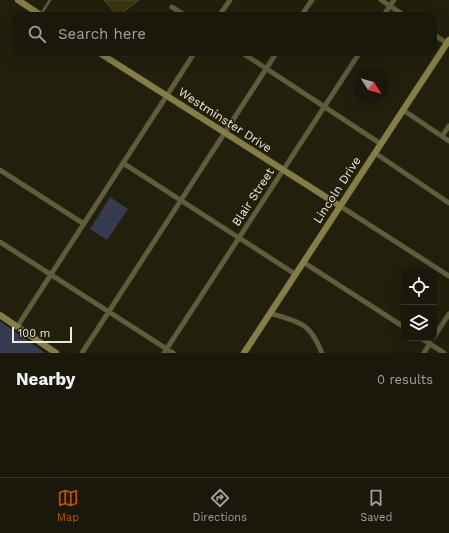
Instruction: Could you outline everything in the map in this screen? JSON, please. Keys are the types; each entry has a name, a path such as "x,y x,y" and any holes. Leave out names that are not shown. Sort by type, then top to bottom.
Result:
{"street":[{"path":"18,0 36,12"},
{"path":"222,12 230,0"},
{"path":"304,12 312,0"},
{"path":"381,0 399,12"},
{"path":"386,12 394,0"},
{"path":"172,7 180,12"},
{"path":"437,36 448,42"},
{"name":"Lincoln Drive","path":"244,353 448,42"},
{"name":"Westminster Drive","path":"104,56 340,206"},
{"path":"17,327 192,56"},
{"path":"247,56 381,144"},
{"path":"82,353 274,56"},
{"name":"Blair Street","path":"165,351 357,56"},
{"path":"403,110 449,141"},
{"path":"442,136 449,126"},
{"path":"375,153 449,203"},
{"path":"123,163 295,274"},
{"path":"0,170 84,224"},
{"path":"340,206 449,276"},
{"path":"0,242 109,312 165,351 174,353"},
{"path":"303,262 401,325"},
{"path":"270,313 307,327 315,337 322,353"},
{"path":"437,333 449,314"},
{"path":"0,315 56,353"},
{"path":"426,341 444,353"},
{"path":"424,353 432,341"}],"lane":[{"path":"44,12 50,0"}],"shaded area":[{"path":"110,197 128,209 107,240 90,229"},
{"path":"0,321 45,353 0,353"}],"building":[{"path":"104,0 139,0 123,12 114,12"}]}
